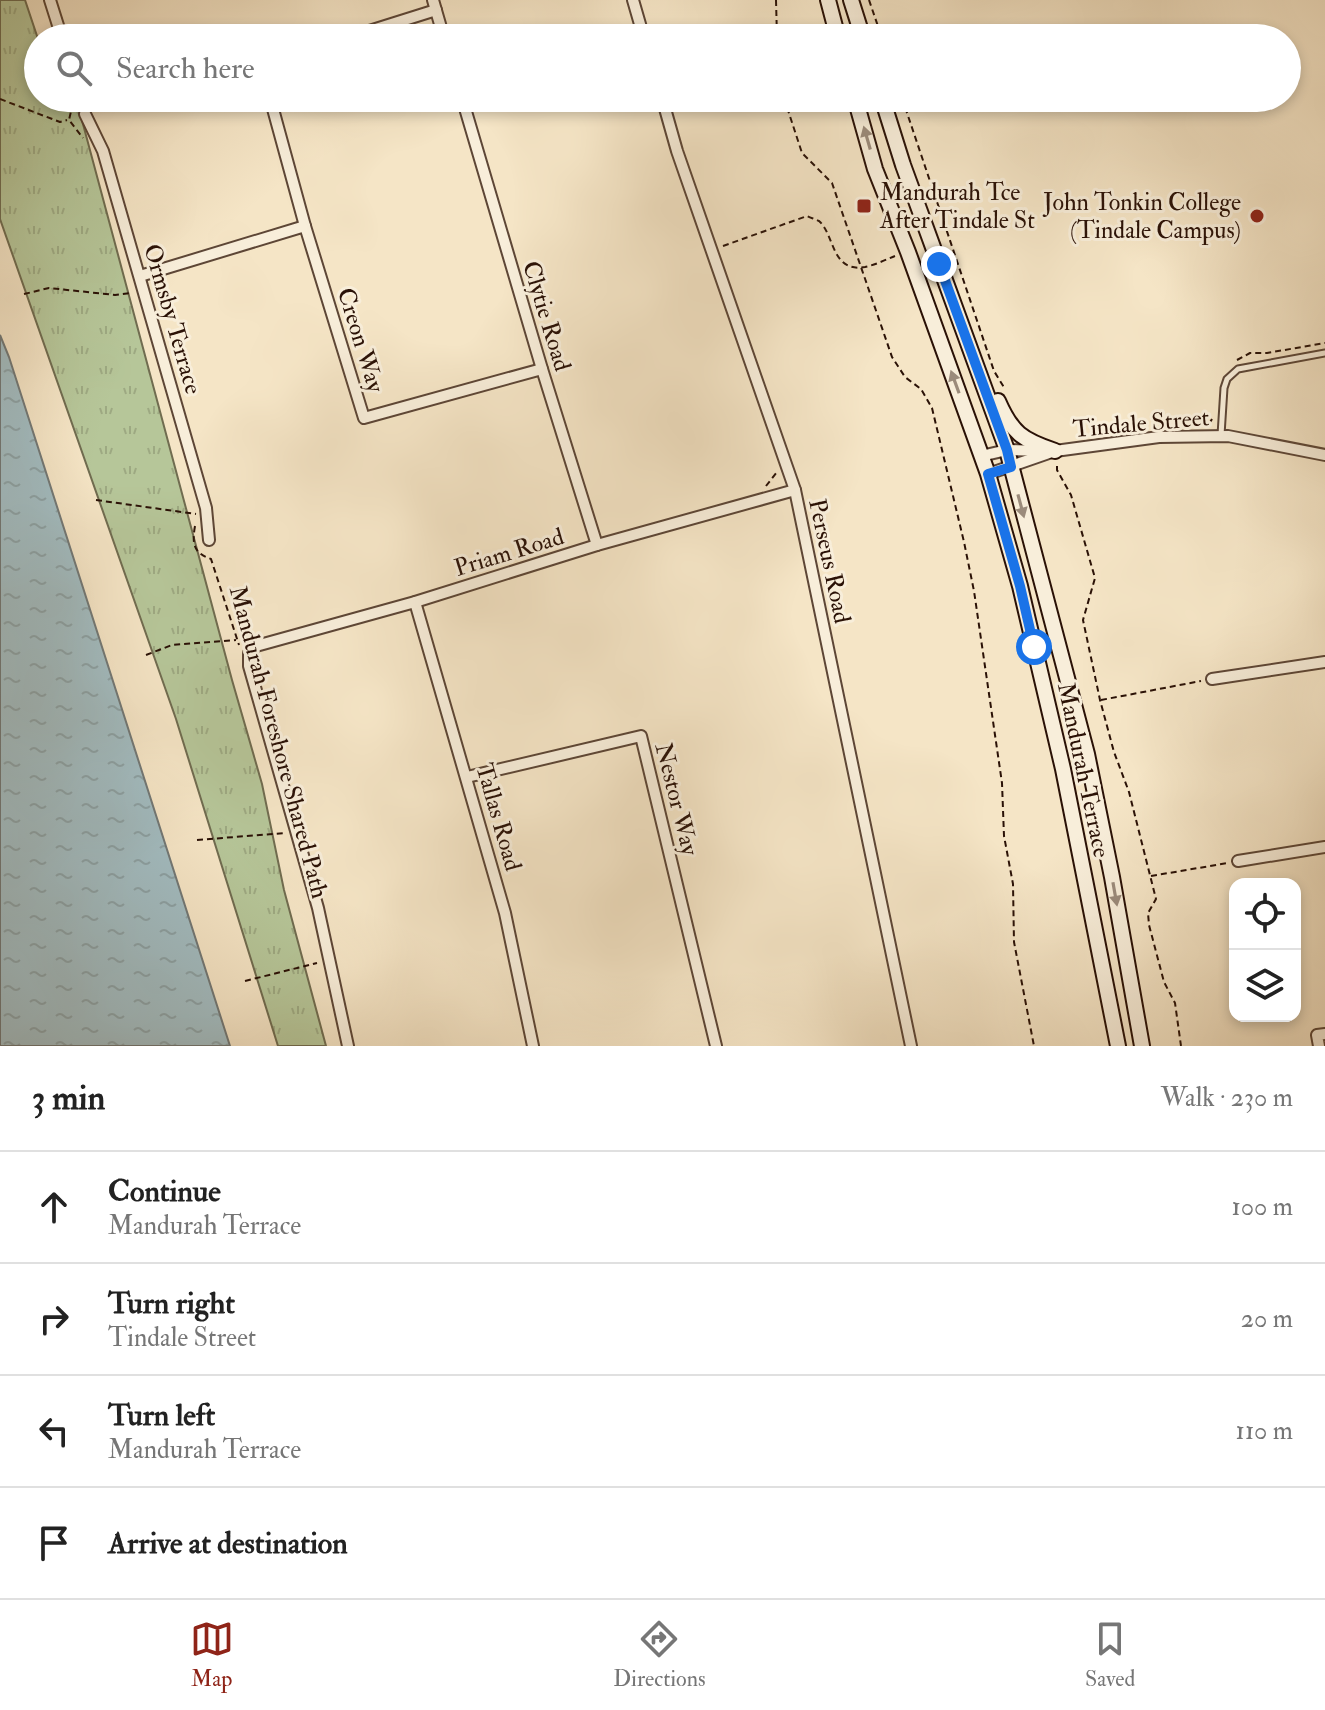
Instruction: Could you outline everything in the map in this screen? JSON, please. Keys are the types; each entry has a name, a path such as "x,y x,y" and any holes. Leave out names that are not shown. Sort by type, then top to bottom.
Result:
{"main road":[{"path":"828,0 834,24"},
{"path":"851,0 859,24"},
{"name":"Mandurah Terrace","path":"859,112 875,169 988,474 1020,586 1063,769 1118,1046"},
{"name":"Mandurah Terrace","path":"886,112 1007,450 1087,754 1142,1046"},
{"path":"981,378 1014,430 1031,443 1055,451"}],"street":[{"path":"50,0 58,24"},
{"path":"633,0 640,24"},
{"path":"384,24 435,5"},
{"name":"Creon Way","path":"274,112 364,418 542,369"},
{"name":"Clytie Road","path":"466,112 597,545"},
{"name":"Perseus Road","path":"666,112 795,490 911,1046"},
{"name":"Ormsby Terrace","path":"85,114 103,151 140,276 206,508 209,540"},
{"path":"140,276 305,226"},
{"name":"Tindale Street","path":"981,456 1007,450 1055,451 1159,437 1221,436 1325,455"},
{"name":"Tindale Street","path":"988,474 1055,451"},
{"name":"Priam Road","path":"348,1046 318,908 249,666 249,653 256,646 795,490"},
{"name":"Tallas Road","path":"415,602 505,913 533,1046"},
{"path":"1212,679 1325,662"},
{"name":"Nestor Way","path":"467,777 641,736 716,1046"},
{"path":"1238,861 1325,847"},
{"path":"1319,1046 1317,1035 1325,1034"}],"lane":[{"path":"1221,436 1224,388 1227,379 1238,369 1325,353"}],"path":[{"path":"776,0 777,24"},
{"path":"869,0 877,24"},
{"path":"0,99 24,108"},
{"path":"34,112 60,122 69,120"},
{"path":"69,120 71,112"},
{"path":"789,112 802,153 832,183 892,357 905,377 921,389 932,408 974,591 1002,783 1004,836 1013,884 1014,942 1034,1046"},
{"path":"907,112 994,371 1009,397"},
{"path":"69,120 88,144"},
{"path":"720,247 807,216 819,222 833,250 845,264 862,268 908,252"},
{"path":"931,243 948,235"},
{"path":"24,294 49,288 115,295 136,293"},
{"path":"1238,360 1250,353 1325,343"},
{"path":"1195,425 1209,424 1215,416"},
{"path":"1055,451 1057,470 1071,495 1095,578 1083,620 1100,700 1129,792 1156,899 1148,913 1149,925 1164,982 1175,1003 1181,1046"},
{"name":"Mandurah Foreshore Shared Path","path":"96,500 198,513 194,547 201,556 211,559 240,649"},
{"path":"146,655 172,645 237,640"},
{"path":"1100,700 1212,679"},
{"path":"197,840 287,833"},
{"path":"1150,876 1238,861"},
{"path":"245,981 322,962"}],"green space":[{"path":"0,0 25,0 33,24 24,24 24,112 80,112 262,784 284,890 326,1046 278,1046 176,719 0,219"}],"water":[{"path":"0,335 9,357 230,1046 0,1046"}],"place":[{"name":"Mandurah Tce After Tindale St","path":"864,206"},
{"name":"John Tonkin College (Tindale Campus)","path":"1257,216"}],"route":[{"path":"939,264 1007,450 1011,467 988,474 1034,647"}]}
